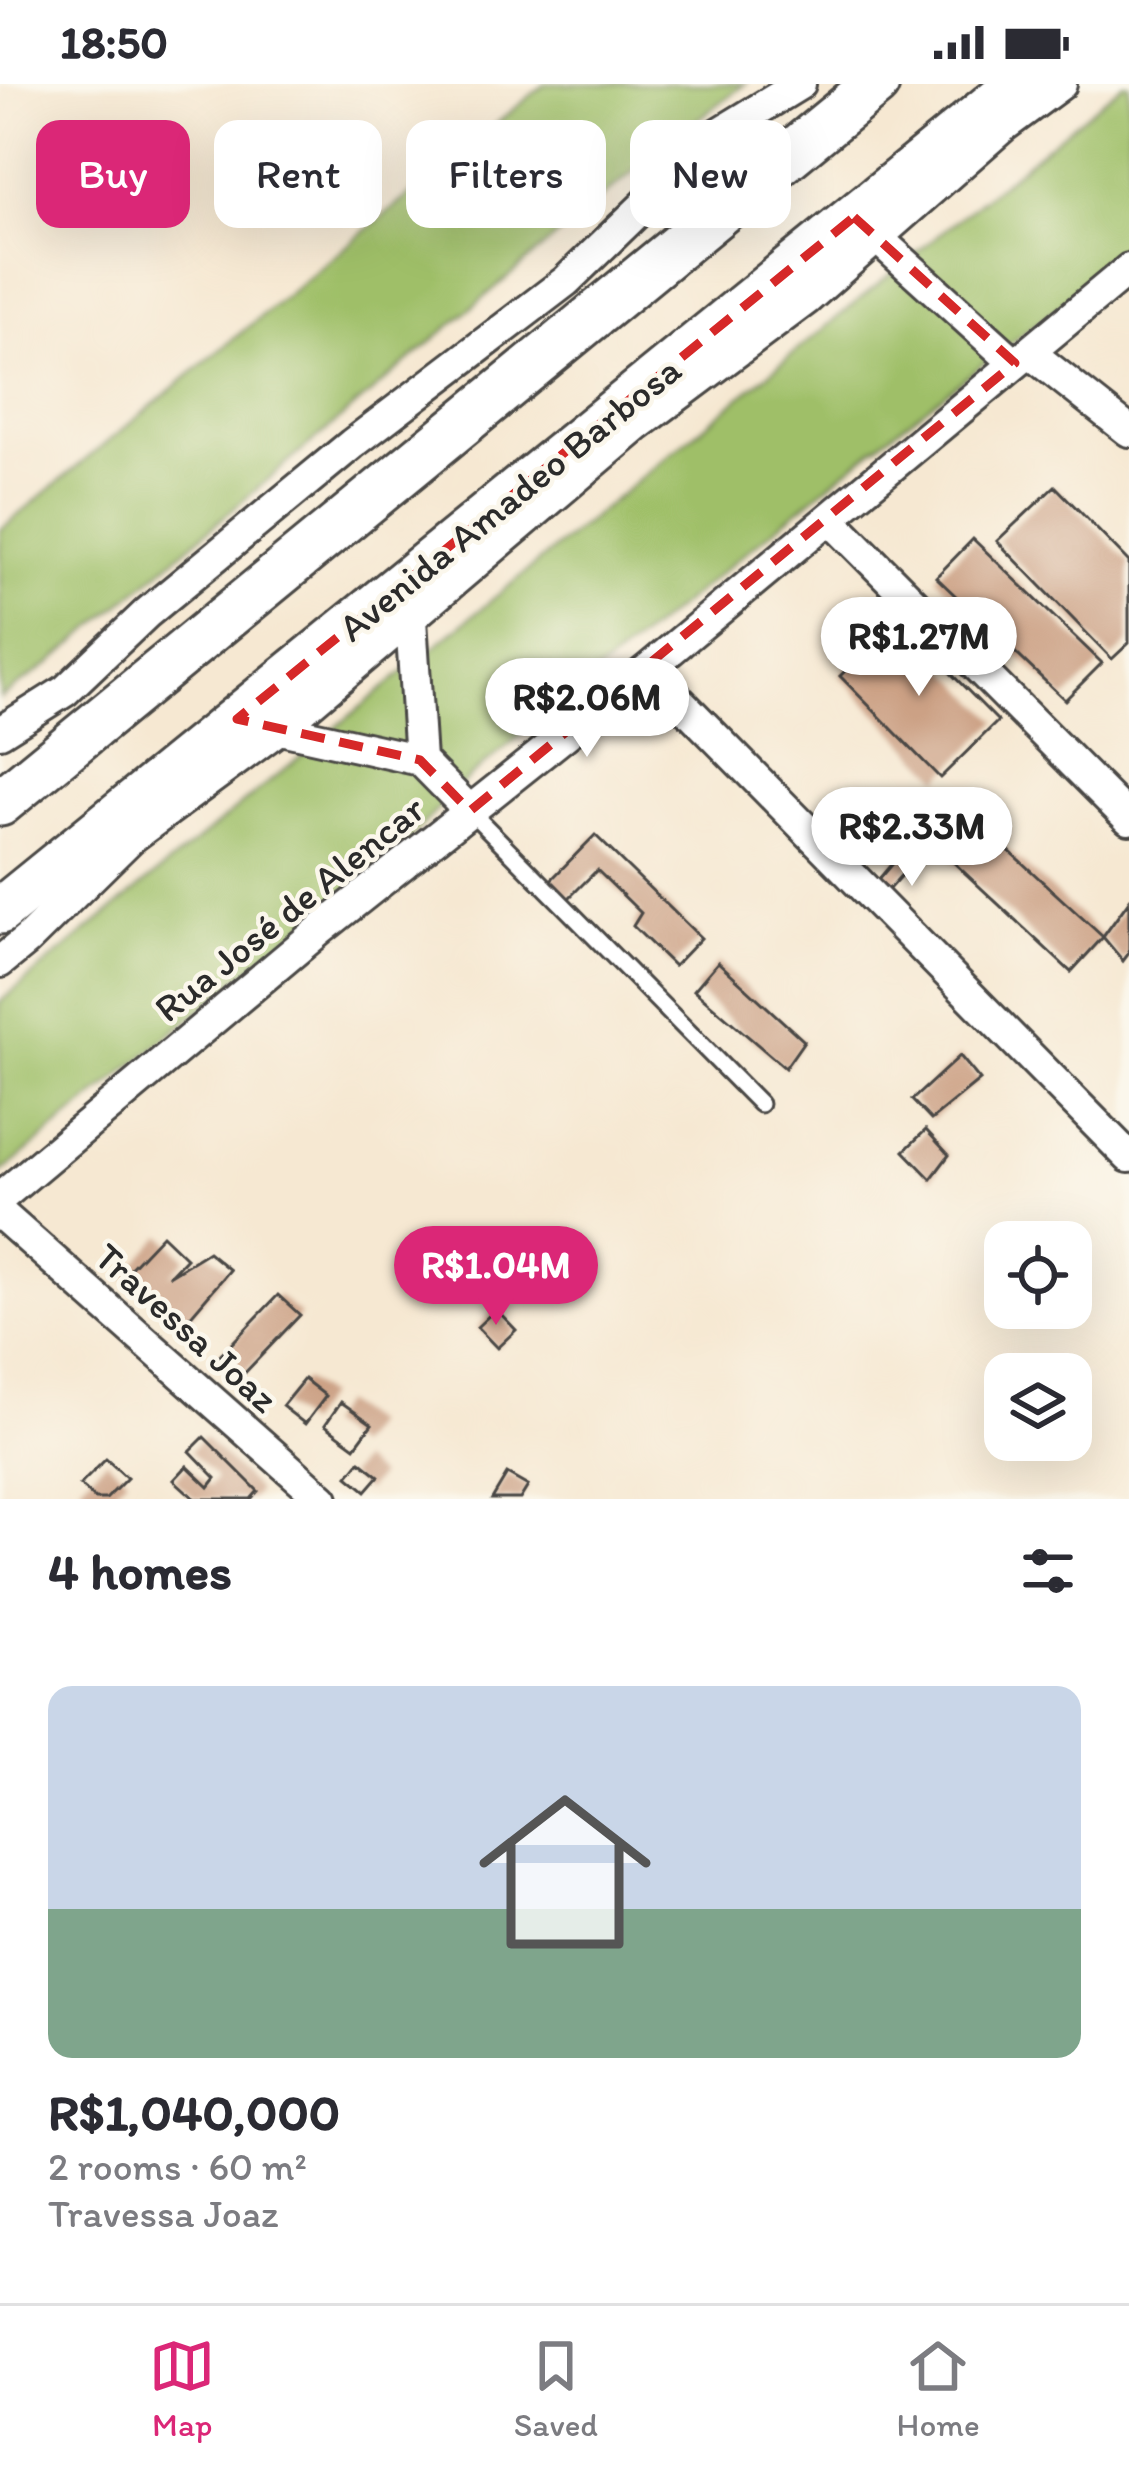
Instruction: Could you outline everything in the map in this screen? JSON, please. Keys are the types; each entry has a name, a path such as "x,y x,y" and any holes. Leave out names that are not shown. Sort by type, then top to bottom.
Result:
{"main road":[{"path":"0,803 876,84"},
{"name":"Avenida Amadeo Barbosa","path":"0,911 258,724 866,228 1018,84"}],"street":[{"path":"0,732 64,691 147,613 352,444 566,281 718,134 800,84"},
{"path":"1061,84 866,228 1022,357 1129,431"},
{"name":"Rua José de Alencar","path":"0,1198 320,930 648,669 1129,269"},
{"path":"830,519 1129,818"},
{"path":"410,599 420,760"},
{"path":"648,669 1129,1157"},
{"path":"0,962 258,724 420,760 470,811"},
{"name":"Travessa Joaz","path":"0,1213 323,1499"}],"lane":[{"path":"470,811 760,1103"}],"highlighted area":[{"path":"854,217 1015,363 470,811 420,760 237,719"}],"green space":[{"path":"545,84 745,84 697,120 630,120 630,174 606,194 606,120 501,120"},
{"path":"1123,84 1129,84 1129,253 885,439 469,777 411,837 0,1174 0,1002"},
{"path":"406,198 406,228 566,228 53,661 0,698 0,530 369,228 382,228 382,217"}],"building":[{"path":"1055,486 1129,562 1129,643 1112,659 997,541"},
{"path":"973,539 1102,663 1065,700 936,577"},
{"path":"898,620 998,721 940,778 840,676"},
{"path":"959,805 1103,937 1071,972 920,831"},
{"path":"595,835 701,938 674,966 633,926 641,913 597,870 566,901 548,883"},
{"path":"901,853 912,863 889,889 878,880"},
{"path":"1129,901 1129,953 1123,961 1103,937"},
{"path":"718,962 804,1041 785,1068 694,990"},
{"path":"960,1056 980,1080 931,1120 912,1100"},
{"path":"926,1130 949,1155 931,1179 904,1151"},
{"path":"162,1235 186,1258 169,1276 208,1252 230,1270 182,1326 123,1276"},
{"path":"278,1295 300,1315 239,1379 217,1359"},
{"path":"496,1309 516,1330 497,1348 477,1327"},
{"path":"304,1379 326,1396 305,1424 282,1406"},
{"path":"341,1402 372,1424 355,1447 325,1425"},
{"path":"204,1437 258,1491 251,1499 195,1499 174,1480 187,1466 209,1487 216,1478 190,1451"},
{"path":"106,1459 127,1478 106,1499 95,1499 80,1485"},
{"path":"360,1461 379,1476 366,1491 348,1476"},
{"path":"507,1474 528,1486 520,1499 492,1499"}]}
